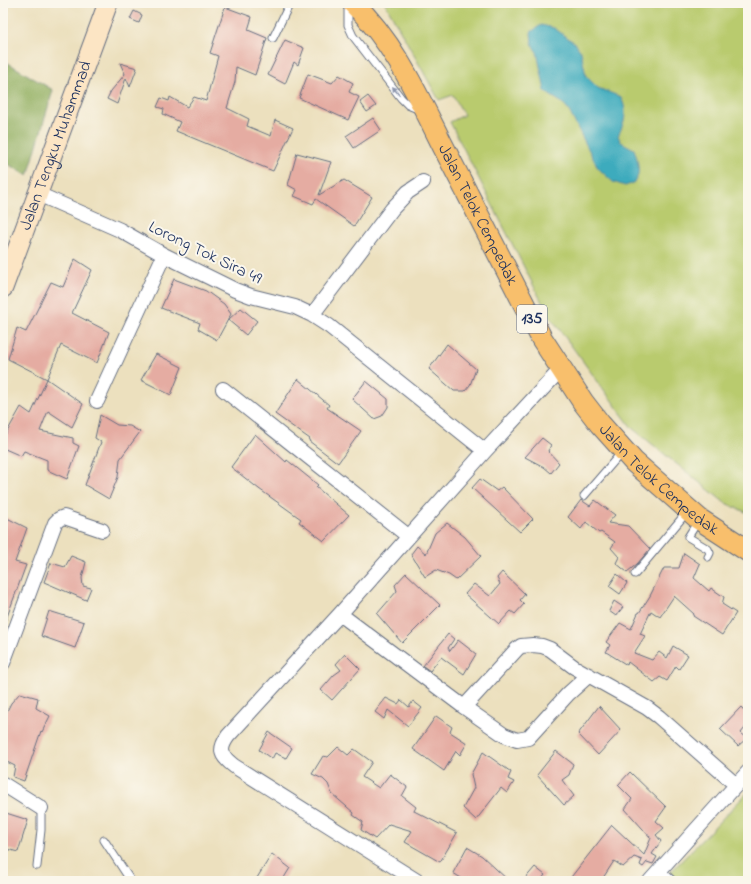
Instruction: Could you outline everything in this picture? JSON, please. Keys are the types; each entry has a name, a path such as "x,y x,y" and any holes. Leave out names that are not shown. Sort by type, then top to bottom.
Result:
{"main road":[{"name":"Jalan Tengku Muhammad","path":"3,288 108,3"},
{"name":"Jalan Telok Cempedak","path":"353,3 367,17 382,36 409,78 542,339 584,402 600,424 634,462 694,514 748,551"},
{"path":"365,3 382,36"}],"street":[{"path":"312,315 392,209 408,192 423,182"},
{"name":"Lorong Tok Sira 49","path":"38,194 120,230 164,255 235,290 251,296 294,307 312,315 328,326 485,451"},
{"path":"97,401 164,255"},
{"path":"417,881 234,766 222,754 221,748 223,742 228,736 340,614 485,451 562,369"},
{"path":"223,389 408,536"},
{"path":"3,663 55,523 64,517 102,530"},
{"path":"340,614 464,707 510,738 523,740 528,738 568,694 589,675"},
{"path":"464,707 517,649 522,646 533,645 546,647 574,667 631,699 664,721 736,785"},
{"path":"654,877 748,772"},
{"path":"3,784 41,808"}],"lane":[{"path":"273,38 290,3"},
{"path":"348,3 348,25 353,36 401,98 408,105 427,114"},
{"path":"584,496 623,450"},
{"path":"694,514 688,537 708,549 710,553 708,557"},
{"path":"635,574 694,514"},
{"path":"37,866 41,830 41,808"},
{"path":"104,840 131,881"},
{"path":"654,877 673,881"}],"green space":[{"path":"385,3 748,3 748,513 725,503 632,428 548,314 450,122 464,115 453,95 439,100"},
{"path":"3,60 53,90 28,176 3,161"},
{"path":"748,792 748,881 662,881"}],"water":[{"path":"541,25 554,28 575,43 581,52 586,76 598,88 621,97 625,117 618,136 621,142 634,149 638,166 638,175 634,182 625,186 613,182 598,168 568,109 545,91 537,52 532,45 531,32"}],"building":[{"path":"225,7 252,17 248,30 267,38 255,75 236,67 235,82 227,108 249,119 247,126 271,136 275,120 293,128 273,171 176,131 180,122 163,114 164,109 157,107 161,98 169,101 170,97 187,107 194,97 206,101 218,56 210,53"},
{"path":"134,11 142,15 139,23 130,19"},
{"path":"285,40 304,48 298,65 294,62 285,84 268,75"},
{"path":"120,63 137,68 130,87 126,78 117,104 107,99 111,91 125,74"},
{"path":"308,74 332,83 339,75 353,83 349,92 359,97 348,120 299,98"},
{"path":"368,96 376,106 367,112 360,102"},
{"path":"373,118 381,130 354,148 346,136"},
{"path":"297,153 331,162 319,195 344,180 372,197 354,226 316,199 313,204 294,196 297,190 288,185"},
{"path":"75,259 92,270 72,313 109,332 97,363 61,345 47,379 8,359 17,328 26,332 51,282 63,287"},
{"path":"174,279 206,291 224,304 231,314 217,340 198,329 200,323 161,308"},
{"path":"241,308 257,321 246,335 228,320"},
{"path":"447,344 476,369 470,385 465,391 454,391 429,369"},
{"path":"156,354 182,367 171,395 141,380"},
{"path":"47,379 83,404 72,427 48,411 40,431 73,438 73,443 79,446 67,479 47,470 47,460 24,451 21,456 5,449 3,445 3,439 21,407 31,414"},
{"path":"298,379 329,405 327,408 361,431 338,463 309,441 310,439 275,414"},
{"path":"366,381 388,399 388,407 382,416 374,419 352,399"},
{"path":"100,415 117,425 130,426 140,432 120,459 118,477 109,499 85,485 101,442 95,438"},
{"path":"255,434 286,462 287,460 318,485 316,487 349,515 324,541 299,522 301,519 231,467"},
{"path":"542,438 551,445 548,451 559,463 551,473 544,467 525,457"},
{"path":"480,479 497,491 502,487 533,519 520,532 472,488"},
{"path":"581,500 590,506 595,500 615,515 608,523 628,526 650,549 637,564 627,572 616,563 619,557 611,548 615,542 601,532 599,533 586,522 581,529 568,517"},
{"path":"3,516 27,528 15,562 26,565 4,625"},
{"path":"447,523 465,537 481,556 456,580 449,575 436,570 425,577 411,554 417,546 426,554 435,533"},
{"path":"684,553 700,564 694,578 709,591 711,588 724,597 722,604 736,613 722,635 693,616 694,614 674,596 660,617 651,611 640,634 645,636 634,653 652,660 659,652 667,658 673,646 688,655 679,669 676,666 667,681 660,677 654,682 628,662 627,665 606,652 610,645 606,642 620,623 631,629 638,613 650,596 664,568 679,568"},
{"path":"71,556 86,562 82,578 83,586 91,588 86,600 44,582 51,563 65,567"},
{"path":"502,572 525,594 520,600 524,604 515,614 511,611 499,624 465,594 474,584 490,596 500,584 497,578"},
{"path":"406,573 440,605 402,643 377,614 397,591 395,585"},
{"path":"617,574 627,583 620,594 609,586"},
{"path":"614,601 623,607 616,616 609,611"},
{"path":"49,611 84,622 75,648 41,636"},
{"path":"448,634 454,639 448,648 450,651 458,640 476,654 464,674 441,657 430,671 423,666"},
{"path":"345,654 360,669 332,700 321,690 334,675 341,670 336,664"},
{"path":"20,693 38,698 36,708 50,716 42,732 41,731 24,781 13,777 15,766 3,760 3,719 11,703"},
{"path":"386,698 398,704 401,700 409,707 413,701 422,708 408,726 388,710 384,719 375,712"},
{"path":"599,706 621,730 598,755 578,734"},
{"path":"741,707 748,715 748,724 741,733 747,738 738,746 720,729"},
{"path":"436,716 452,727 450,732 467,743 460,755 456,751 444,771 413,749"},
{"path":"269,732 292,748 286,758 275,753 272,759 259,750"},
{"path":"338,747 348,755 354,749 372,762 362,777 379,788 390,774 407,787 402,796 416,807 414,811 457,833 440,862 405,842 412,831 389,824 375,839 361,830 363,822 353,815 354,813 332,794 328,784 323,779 312,774 323,756 328,757"},
{"path":"556,751 573,764 569,775 562,780 574,796 564,805 537,775"},
{"path":"483,752 511,772 508,779 514,782 507,793 501,788 476,820 463,808 474,788 471,774"},
{"path":"630,772 666,807 656,821 664,828 656,835 661,841 652,854 657,857 653,864 647,862 643,867 640,865 642,860 634,857 623,867 614,861 601,881 568,881 612,825 644,855 651,838 625,809 632,799 618,785"},
{"path":"3,812 28,820 18,852 3,848"},
{"path":"467,847 482,856 509,881 466,881 453,873"},
{"path":"272,854 290,868 282,881 255,881"},
{"path":"535,867 545,875 540,881 523,881"}]}
